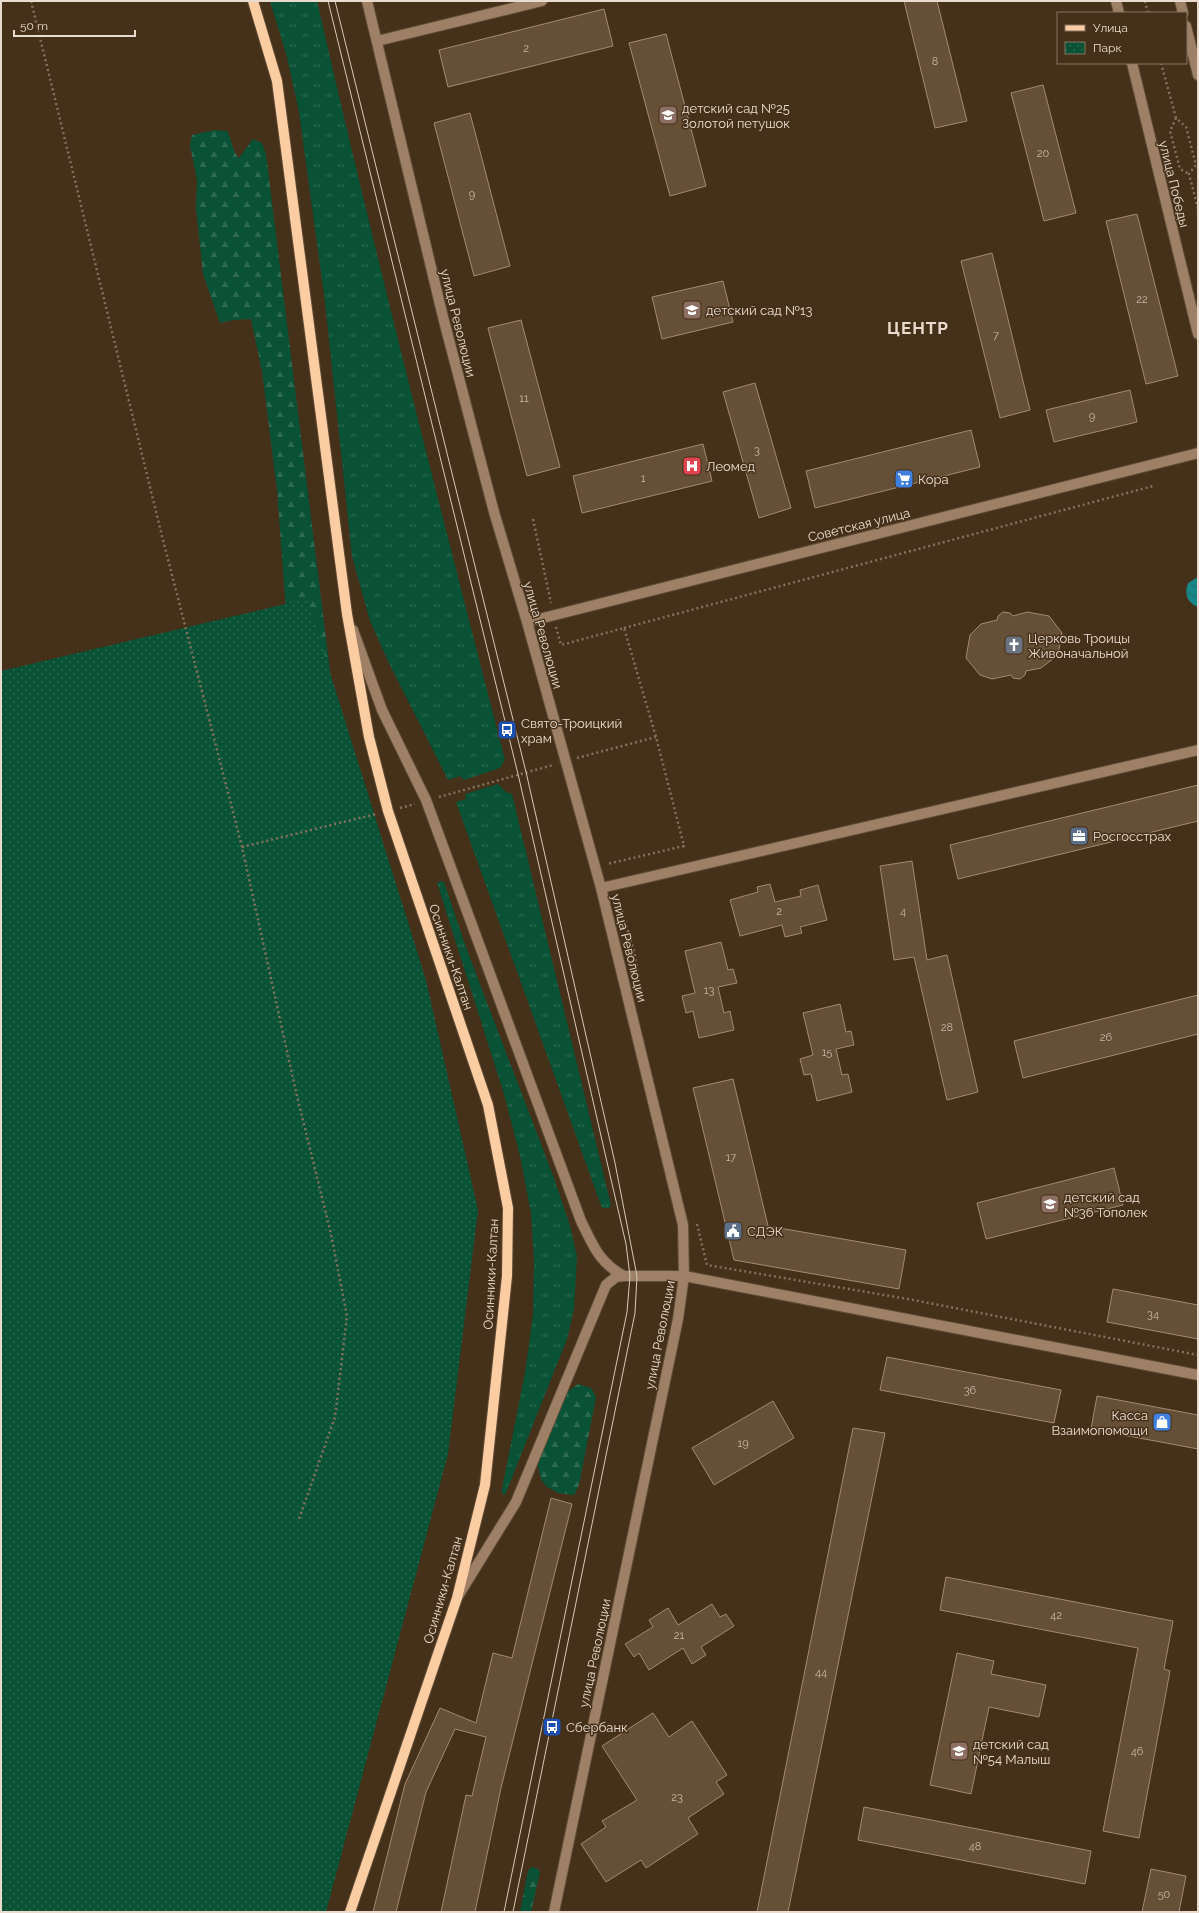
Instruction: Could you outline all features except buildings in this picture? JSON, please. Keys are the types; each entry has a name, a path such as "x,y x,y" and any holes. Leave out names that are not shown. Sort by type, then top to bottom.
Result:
{"main road":[{"name":"Осинники-Калтан","path":"253,1 276,81 347,614 369,737 388,811 488,1105 508,1208 507,1276 485,1485 457,1598 350,1912"}],"street":[{"name":"улица Революции","path":"367,1 443,317 494,512 527,622 564,762 601,888 683,1226 684,1276 678,1320 554,1912"},
{"path":"377,42 542,1"},
{"path":"1116,1 1119,12"},
{"path":"1180,1 1183,12"},
{"path":"1187,30 1198,75"},
{"name":"улица Победы","path":"1132,64 1198,334"},
{"name":"Советская улица","path":"527,622 1198,453"},
{"path":"347,614 382,710 426,800 581,1221 603,1262 624,1276"},
{"path":"601,888 1198,750"},
{"path":"457,1598 516,1502 606,1285 616,1277 684,1276 1198,1374"}],"path":[{"path":"31,1 162,536 242,846 296,1092 331,1234 347,1316 335,1417 299,1519"},
{"path":"1145,1 1148,12"},
{"path":"1161,64 1176,118 1186,127 1196,165 1189,174"},
{"path":"1176,118 1170,131 1180,169 1189,174 1198,209"},
{"path":"533,520 561,645 1153,486"},
{"path":"613,886 605,865 684,846 656,737 624,628"},
{"path":"242,846 388,811 656,737"},
{"path":"620,908 634,951 641,994"},
{"path":"696,1220 707,1265 908,1299 1198,1355"}],"green space":[{"path":"270,1 317,1 432,476 505,760 500,768 464,780 460,776 448,780 388,661 370,621 352,556 325,302 299,112 287,57"},
{"path":"215,130 227,131 235,152 239,158 253,139 262,143 266,154 342,768 288,637 277,490 262,371 251,319 220,323 203,274 196,208 197,180 190,145 192,135"},
{"path":"307,599 426,980 478,1210 448,1454 326,1912 1,1912 1,671"},
{"path":"498,784 506,792 512,794 611,1205 609,1208 602,1208 456,802 466,799 465,794"},
{"path":"441,881 444,882 467,950 554,1178 570,1226 577,1257 574,1309 567,1339 505,1495 502,1493 502,1489 525,1373 533,1315 534,1259 531,1213 520,1156 504,1094 437,883"},
{"path":"578,1384 591,1388 596,1397 579,1485 574,1495 558,1493 546,1486 541,1479 537,1462 566,1393"},
{"path":"531,1867 537,1868 540,1872 531,1912 520,1912 528,1871"}],"water":[{"path":"1198,577 1198,607 1189,601 1186,591 1188,583"}],"tram line":[{"path":"328,1 518,774 626,1244 630,1276 627,1312 504,1912"},
{"path":"335,1 526,772 615,1163 637,1276 635,1313 513,1912"}],"place":[{"name":"детский сад №25 Золотой петушок","path":"668,115"},
{"name":"детский сад №13","path":"692,310"},
{"name":"Леомед","path":"692,466"},
{"name":"Кора","path":"904,479"},
{"name":"Церковь Троицы Живоначальной","path":"1014,645"},
{"name":"Свято-Троицкий храм","path":"507,730"},
{"name":"Росгосстрах","path":"1079,836"},
{"name":"детский сад №36 Тополек","path":"1050,1204"},
{"name":"СДЭК","path":"733,1231"},
{"name":"Касса Взаимопомощи","path":"1162,1422"},
{"name":"Сбербанк","path":"552,1727"},
{"name":"детский сад №54 Малыш","path":"959,1751"}],"district":[{"name":"ЦЕНТР","path":"918,328"}]}
